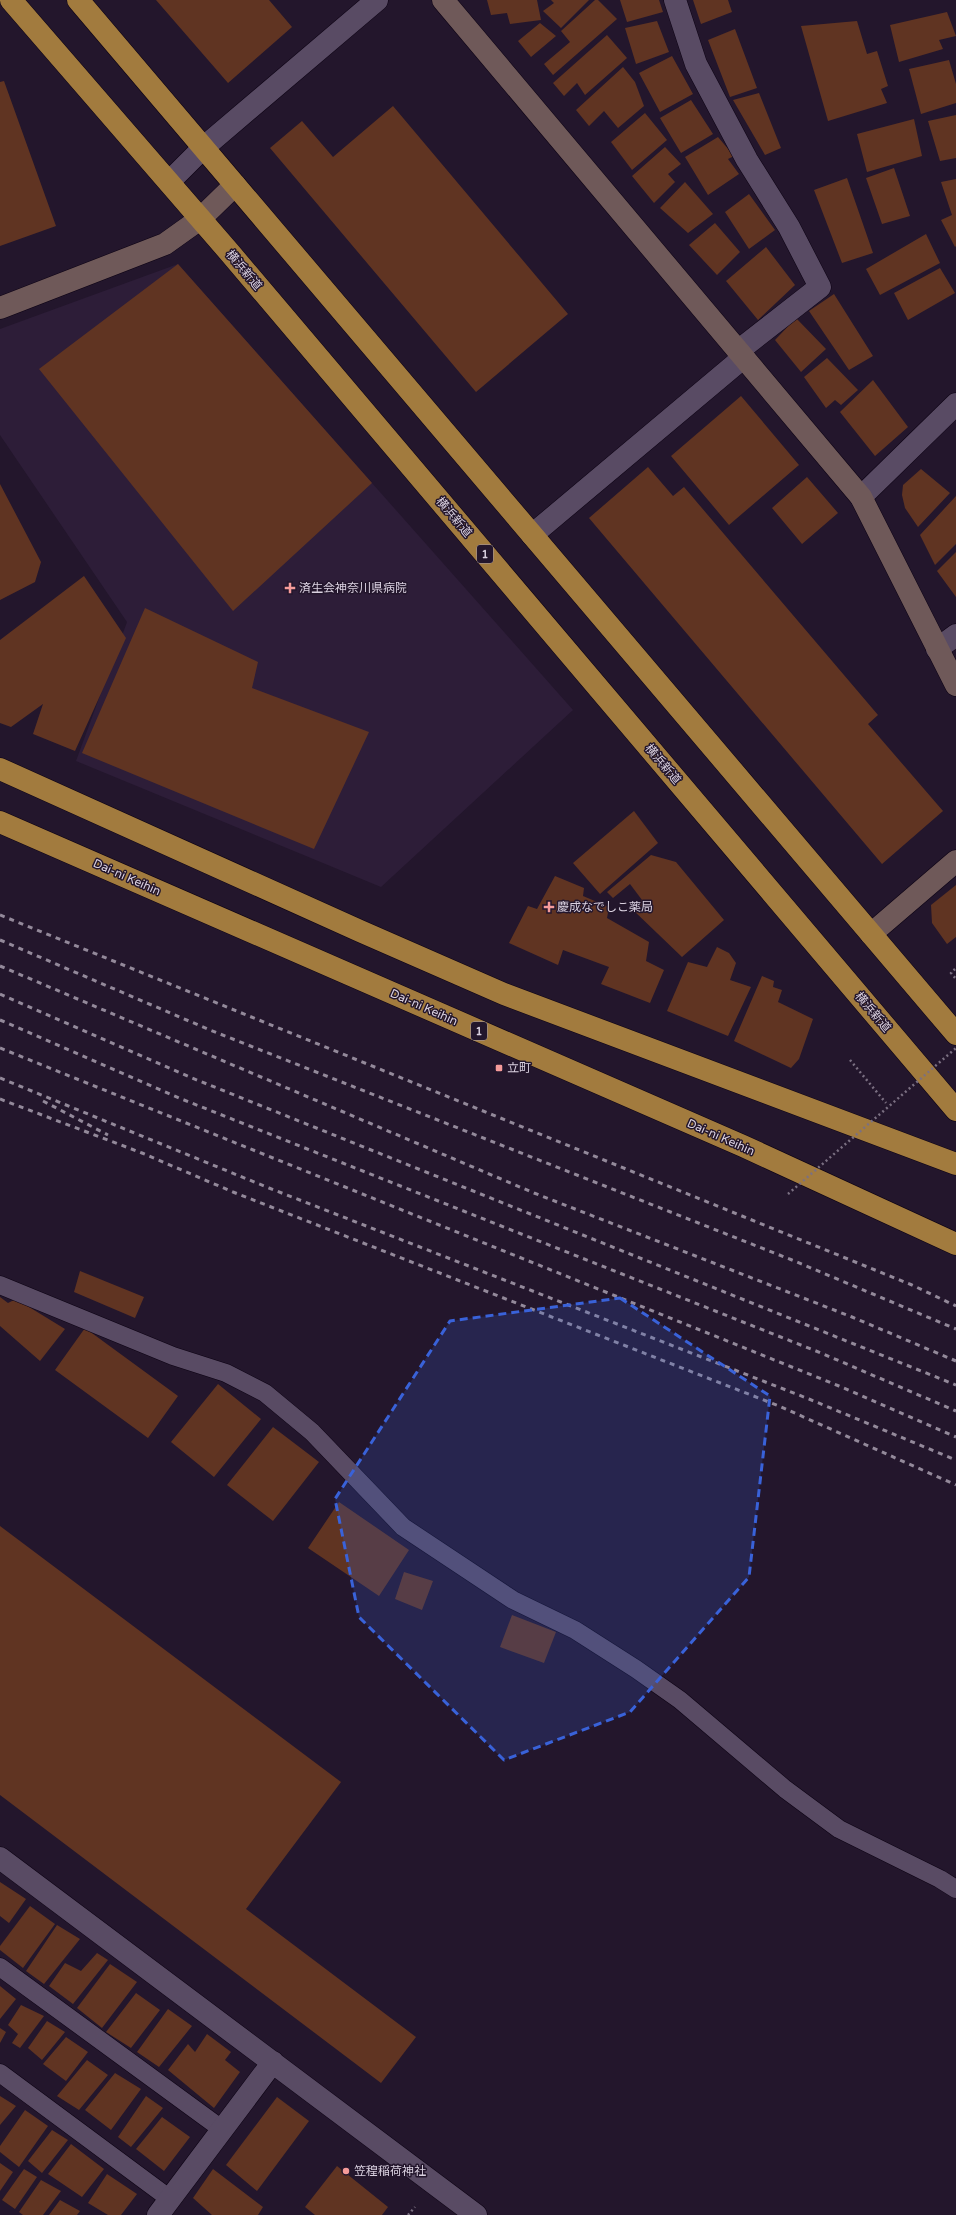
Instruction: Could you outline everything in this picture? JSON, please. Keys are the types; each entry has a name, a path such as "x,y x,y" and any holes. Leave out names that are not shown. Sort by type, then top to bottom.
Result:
{"highway":[{"name":"横浜新道","path":"11,0 169,182 956,1110"},
{"path":"78,0 956,1034"},
{"path":"0,769 353,928 504,994 956,1164"},
{"name":"Dai-ni Keihin","path":"0,822 721,1136 956,1244"}],"street":[{"path":"169,182 203,148 377,0"},
{"path":"443,0 862,497 956,685"},
{"path":"532,535 820,287 789,227 747,160 696,64 675,0"},
{"path":"0,308 165,244 200,219 235,185"},
{"path":"862,497 956,404"},
{"path":"937,649 956,635"},
{"path":"871,934 956,861"},
{"path":"0,1858 476,2215"},
{"path":"164,2207 273,2062"}],"lane":[{"path":"0,1285 173,1356 226,1373 265,1393 312,1432 403,1527 513,1600 575,1630 636,1669 680,1700 785,1790 839,1829 940,1879 956,1889"},
{"path":"0,1967 222,2130"},
{"path":"0,2073 164,2207"}],"path":[{"path":"955,969 951,973 956,979"},
{"path":"788,1194 956,1048"},
{"path":"850,1060 889,1107"}],"highlighted area":[{"path":"620,1298 770,1396 749,1577 630,1712 504,1760 359,1617 335,1499 450,1321"}],"shaded area":[{"name":"済生会神奈川県病院","path":"178,264 573,710 381,887 76,761 127,622 0,435 0,329"}],"building":[{"path":"156,0 269,0 292,27 228,83"},
{"path":"487,0 537,0 541,20 510,24 507,13 491,15"},
{"path":"551,0 589,0 561,28 543,11 554,3"},
{"path":"595,0 598,0 617,19 553,75 544,64 570,42 561,31"},
{"path":"620,0 659,0 663,12 627,22"},
{"path":"693,0 728,0 732,12 701,24"},
{"path":"947,12 956,36 939,40 943,49 899,62 890,25"},
{"path":"657,21 669,52 636,64 625,28"},
{"path":"857,21 867,54 877,51 888,86 881,89 887,103 828,121 801,26"},
{"path":"540,23 556,36 531,57 518,41"},
{"path":"735,29 757,88 730,97 708,40"},
{"path":"607,35 627,58 585,95 577,83 564,96 553,83"},
{"path":"672,56 693,94 660,112 639,73"},
{"path":"949,60 956,84 956,103 921,114 909,69"},
{"path":"623,67 635,82 644,106 618,128 604,111 589,126 576,110"},
{"path":"4,81 56,226 0,246 0,82"},
{"path":"759,93 781,148 765,155 733,100"},
{"path":"691,100 713,134 681,153 660,118"},
{"path":"393,106 568,314 476,392 270,148 302,121 333,157"},
{"path":"645,113 667,140 632,170 611,142"},
{"path":"956,115 956,158 940,161 928,121"},
{"path":"914,119 922,156 867,172 857,134"},
{"path":"718,137 734,156 728,159 739,174 708,195 685,157"},
{"path":"665,147 681,164 668,174 675,182 654,203 632,176"},
{"path":"894,168 910,216 882,224 866,178"},
{"path":"847,178 873,253 842,263 814,190"},
{"path":"956,179 955,247 941,220 952,215 941,182"},
{"path":"685,182 713,214 688,233 660,208"},
{"path":"749,194 775,230 749,249 725,212"},
{"path":"715,223 740,252 717,275 689,245"},
{"path":"926,234 940,263 880,295 866,269"},
{"path":"766,247 795,285 758,320 726,281"},
{"name":"済生会神奈川県病院","path":"178,264 372,483 233,611 39,369"},
{"path":"940,268 955,293 908,320 894,293"},
{"path":"834,294 873,356 849,370 809,311"},
{"path":"796,318 826,349 801,372 775,340"},
{"path":"827,358 858,390 841,405 835,400 826,408 804,377"},
{"path":"873,380 908,427 875,456 840,412"},
{"path":"741,396 799,465 729,525 671,456"},
{"path":"648,467 673,496 684,487 878,715 868,724 943,811 882,864 589,518"},
{"path":"921,469 950,493 918,527 905,508 902,495 903,485"},
{"path":"807,477 838,513 802,544 772,508"},
{"path":"0,484 41,562 35,582 0,600"},
{"path":"956,496 956,544 935,565 920,535"},
{"path":"956,552 956,597 937,571"},
{"path":"84,576 126,638 75,751 33,734 43,704 11,727 0,723 0,640"},
{"path":"145,608 258,662 252,688 369,732 314,849 82,753"},
{"path":"634,811 658,843 600,894 573,863"},
{"path":"651,855 676,862 724,920 682,957 632,909 642,900 630,884 613,898 607,892"},
{"path":"555,876 584,888 583,896 609,907 607,918 649,942 646,961 664,970 650,1003 601,984 609,967 563,950 558,965 509,943 528,906 537,909"},
{"path":"956,885 956,937 947,944 932,923 931,905"},
{"path":"717,947 729,953 736,963 730,980 751,987 728,1036 667,1011 688,962 707,967"},
{"path":"762,976 774,981 773,987 782,990 778,1002 813,1019 799,1059 791,1068 734,1041"},
{"path":"80,1271 144,1297 135,1318 74,1292"},
{"path":"0,1297 8,1303 16,1299 65,1329 40,1361 0,1326"},
{"path":"85,1328 178,1396 148,1438 55,1370"},
{"path":"218,1384 261,1419 214,1477 171,1442"},
{"path":"273,1427 319,1462 273,1521 227,1485"},
{"path":"339,1502 409,1550 379,1596 308,1548"},
{"path":"0,1526 341,1782 246,1909 416,2037 381,2083 0,1795"},
{"path":"404,1572 433,1581 422,1610 395,1599"},
{"path":"512,1615 556,1632 544,1663 500,1647"},
{"path":"0,1882 26,1899 9,1923 0,1916"},
{"path":"30,1906 55,1924 23,1968 0,1950 0,1946"},
{"path":"57,1925 80,1939 44,1984 26,1971"},
{"path":"97,1953 108,1960 73,2004 49,1986 65,1963 81,1971"},
{"path":"110,1964 137,1982 102,2028 77,2008"},
{"path":"0,1986 16,1999 0,2019"},
{"path":"136,1993 160,2010 131,2048 106,2032"},
{"path":"21,2005 44,2016 20,2048 12,2043 18,2034 8,2025"},
{"path":"168,2009 192,2026 159,2067 137,2052"},
{"path":"47,2021 65,2032 42,2060 28,2048"},
{"path":"0,2028 6,2032 0,2043"},
{"path":"207,2034 231,2052 225,2060 240,2072 214,2108 168,2070 188,2044 195,2052"},
{"path":"66,2037 88,2052 66,2081 43,2064"},
{"path":"87,2060 108,2075 79,2110 57,2096"},
{"path":"115,2073 141,2089 111,2130 85,2110"},
{"path":"0,2096 16,2106 0,2125"},
{"path":"146,2096 163,2108 131,2147 118,2137"},
{"path":"277,2097 309,2121 257,2191 226,2165"},
{"path":"25,2110 48,2126 19,2167 0,2152 0,2146"},
{"path":"162,2117 190,2137 164,2171 136,2149"},
{"path":"52,2130 68,2140 42,2173 28,2161"},
{"path":"71,2144 104,2169 82,2197 48,2174"},
{"path":"0,2163 13,2172 0,2191"},
{"path":"337,2166 388,2207 382,2215 315,2215 305,2207"},
{"path":"24,2169 37,2177 15,2209 2,2200"},
{"path":"213,2169 263,2207 258,2215 212,2215 193,2198"},
{"path":"107,2174 137,2194 121,2215 108,2215 88,2203"},
{"path":"41,2180 61,2191 43,2215 23,2215 19,2212"},
{"path":"60,2200 80,2211 77,2215 49,2215"}],"railway":[{"path":"0,915 912,1285 956,1306"},
{"path":"0,940 210,1030 792,1260 956,1329"},
{"path":"0,966 534,1193 852,1317 956,1361"},
{"path":"0,994 192,1078 956,1385"},
{"path":"0,1020 179,1098 821,1353 956,1411"},
{"path":"0,1048 839,1386 956,1437"},
{"path":"0,1078 269,1188 809,1399 956,1460"},
{"path":"0,1099 142,1153 233,1192 779,1406 956,1485"},
{"path":"43,1101 108,1135"}],"place":[{"name":"済生会神奈川県病院","path":"290,588"},
{"name":"慶成なでしこ薬局","path":"549,907"},
{"name":"立町","path":"499,1068"},
{"name":"笠䅣稲荷神社","path":"346,2171"}]}
